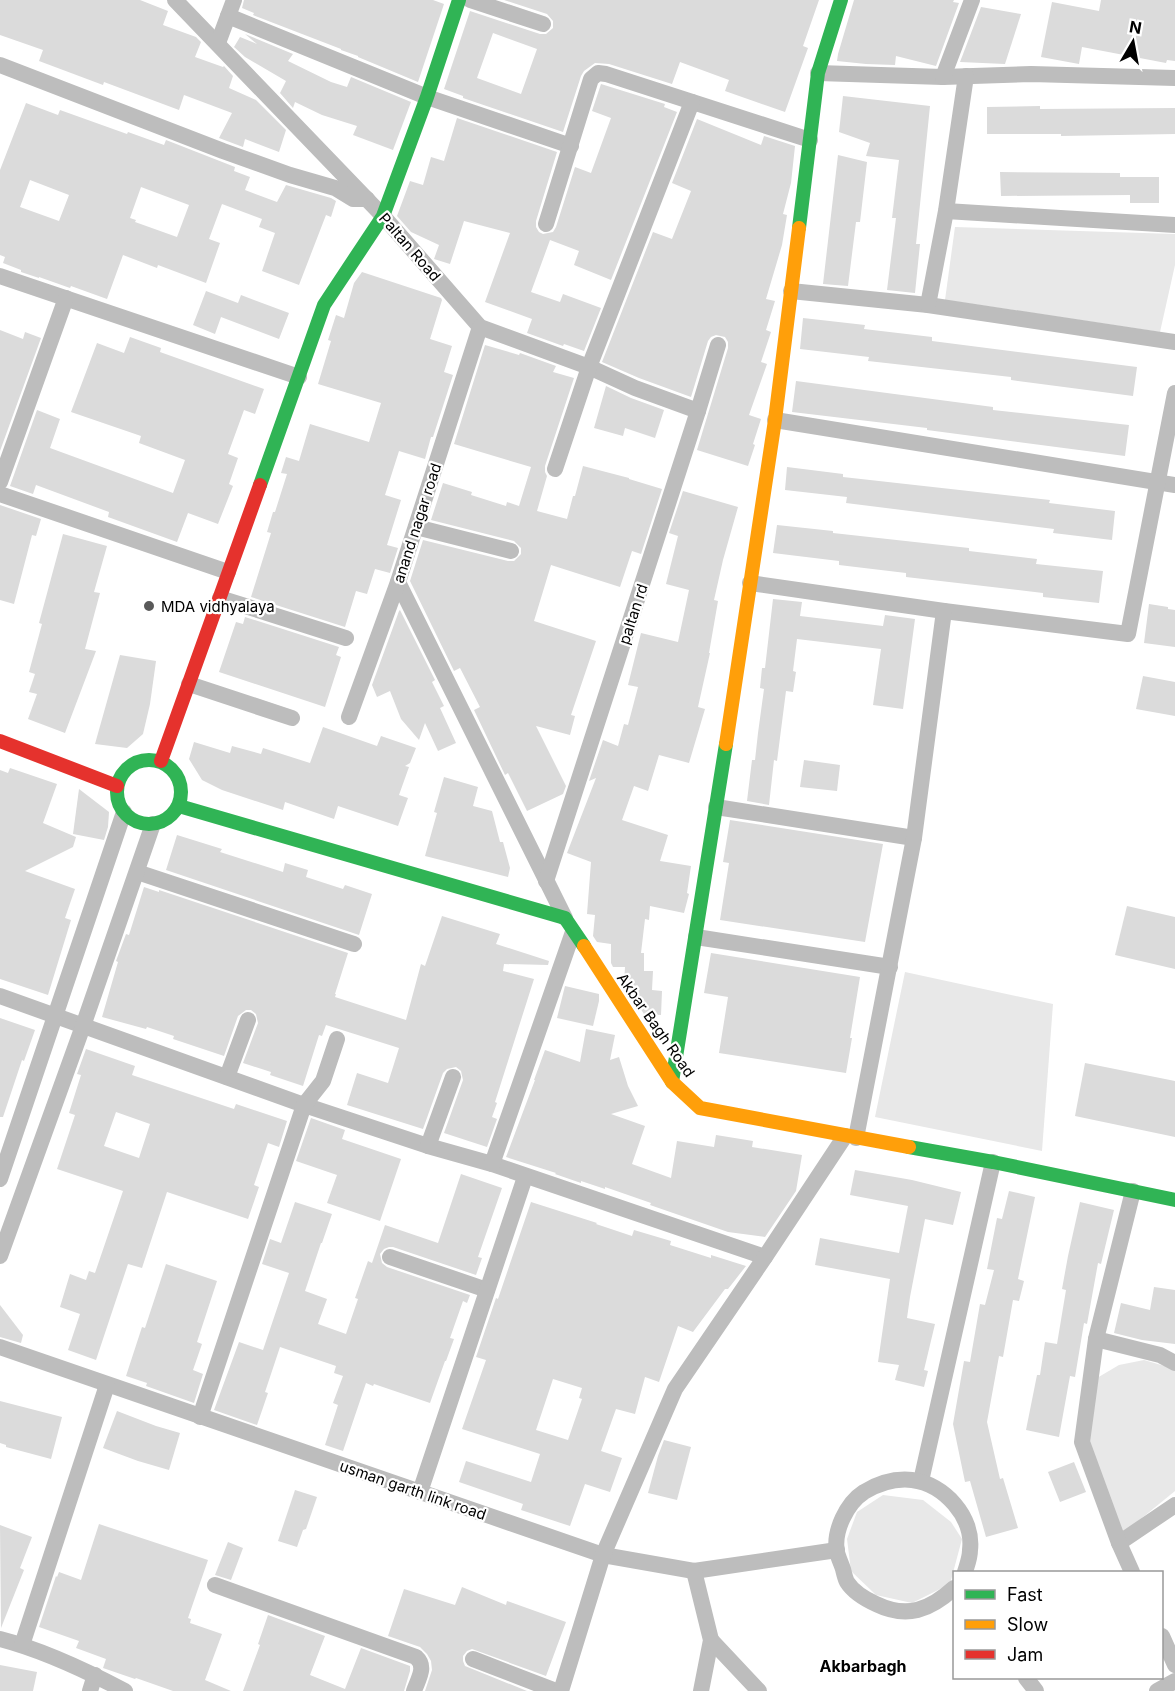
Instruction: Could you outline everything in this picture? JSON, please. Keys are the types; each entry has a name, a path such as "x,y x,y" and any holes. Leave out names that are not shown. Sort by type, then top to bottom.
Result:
{"street":[{"name":"Paltan Road","path":"175,0 383,216 480,327 698,411"},
{"path":"162,761 324,305 383,216 427,97 459,0"},
{"path":"470,0 543,24"},
{"path":"672,1082 775,420 818,73 841,0"},
{"path":"943,77 972,0"},
{"path":"218,43 231,8 427,97 571,146"},
{"path":"0,65 224,151 290,175 335,188 353,199 367,199"},
{"path":"546,224 591,79 598,73 810,140"},
{"path":"818,73 943,77 1031,74 1175,78"},
{"path":"928,305 946,212 966,76"},
{"path":"555,470 589,368 692,102"},
{"path":"946,212 1175,225"},
{"path":"0,276 299,377"},
{"path":"791,291 928,305 1175,342"},
{"path":"0,482 66,298"},
{"name":"anand nagar road","path":"349,717 398,582 480,327"},
{"name":"paltan rd","path":"546,881 718,345"},
{"path":"750,583 944,611 1128,634 1175,393"},
{"path":"775,420 1175,485"},
{"path":"0,494 228,572"},
{"path":"416,527 511,551"},
{"path":"398,582 569,925 492,1164"},
{"path":"220,597 346,638"},
{"path":"561,1691 603,1555 675,1389 851,1137 890,967 914,838 944,611"},
{"path":"189,684 292,718"},
{"path":"0,741 117,786"},
{"path":"152,759 162,761 178,775 182,785 182,796 179,806 167,819 153,824 138,822 131,819 119,804 117,786 126,769 134,763 152,759"},
{"path":"179,806 569,925"},
{"path":"716,807 914,838"},
{"path":"0,1179 124,812"},
{"path":"0,1256 153,824"},
{"path":"137,872 354,944"},
{"name":"Akbar Bagh Road","path":"569,925 672,1082 700,1108 993,1162 1175,1200"},
{"path":"696,937 890,967"},
{"path":"0,996 304,1105 428,1146 492,1164 765,1257"},
{"path":"227,1077 248,1020"},
{"path":"200,1417 304,1105 323,1081 337,1039"},
{"path":"428,1146 453,1077"},
{"path":"921,1481 993,1162"},
{"path":"420,1492 525,1177"},
{"path":"1132,1191 1096,1339 1082,1442 1132,1571"},
{"path":"390,1257 488,1290"},
{"path":"1096,1339 1160,1355 1175,1363"},
{"name":"usman garth link road","path":"0,1347 603,1555 694,1571 837,1550"},
{"path":"22,1645 107,1385"},
{"path":"953,1589 940,1602 913,1611 890,1611 863,1598 847,1581 837,1550 839,1526 849,1506 858,1496 878,1484 900,1479 921,1481 942,1491 963,1514 970,1536 970,1550 965,1571"},
{"path":"1119,1543 1175,1505"},
{"path":"694,1571 711,1640 701,1691"},
{"path":"215,1585 416,1656 422,1664 422,1669 414,1691"},
{"path":"0,1639 22,1645 93,1683 125,1691"},
{"path":"711,1640 759,1691"},
{"path":"1163,1640 1175,1665"},
{"path":"473,1659 556,1691"},
{"path":"1157,1691 1175,1681"}],"shaded area":[{"path":"955,227 1175,234 1175,265 1160,332 945,300"},
{"path":"905,972 1053,1004 1042,1151 875,1117"},
{"path":"1144,1360 1175,1369 1175,1491 1121,1535 1086,1440 1097,1378 1119,1365"},
{"path":"883,1495 923,1500 951,1522 962,1539 950,1584 912,1603 876,1595 851,1571 847,1539 857,1512"}],"building":[{"path":"0,0 140,0 168,11 163,25 196,37 201,42 195,57 224,66 233,76 229,88 256,100 286,130 279,152 245,139 243,147 219,138 232,113 184,95 179,110 39,61 43,50 0,35"},
{"path":"244,0 433,0 444,4 418,82 253,15 254,13 242,8"},
{"path":"504,0 819,0 803,46 808,48 785,112 725,91 729,80 680,62 672,84 609,64 595,63 581,76 563,132 463,98 463,96 444,89 470,11 540,34 546,34 553,28 553,21 547,14","holes":["493,33 537,49 521,94 477,78"]},
{"path":"854,0 954,0 953,2 959,3 936,66 896,56 895,65 837,61"},
{"path":"1101,0 1175,0 1175,61 1167,60 1166,63 1082,47 1079,64 1041,57 1052,2 1099,11"},
{"path":"981,7 1021,14 1005,64 960,62"},
{"path":"245,34 293,54 288,61 331,82 347,87 351,77 411,102 393,150 353,135 357,126 322,115 295,102 293,108 280,93 286,81 245,57 234,47 240,37 257,44"},
{"path":"601,84 665,104 664,107 677,112 611,280 574,265 579,251 550,240 531,292 560,302 563,294 601,308 584,351 527,333 532,319 485,302 510,233 464,221 450,264 434,259 439,245 411,232 397,216 410,181 423,185 431,157 444,161 457,118 557,152 536,221 539,232 543,234 553,232 575,167 591,173 611,118 592,111"},
{"path":"843,96 930,106 916,244 920,244 915,293 887,290 896,218 892,218 899,160 866,156 870,143 839,132"},
{"path":"26,103 58,115 60,110 164,145 166,140 235,167 234,171 250,177 245,190 277,202 286,185 336,201 331,217 326,215 299,285 262,271 275,233 259,227 262,219 222,204 209,239 220,243 206,283 123,255 107,299 21,272 3,263 5,257 0,255 0,170","holes":["30,180 69,195 59,221 20,207","141,187 189,205 177,237 135,222 136,220 130,218"]},
{"path":"1040,106 1040,109 1175,108 1175,134 1061,136 1061,134 987,134 987,107"},
{"path":"697,119 761,145 764,136 795,146 791,183 783,214 787,215 782,245 766,299 775,301 766,330 771,332 761,362 767,364 749,415 761,419 748,466 697,450 728,348 725,337 716,335 708,341 691,397 602,362 653,232 672,239 691,191 672,183"},
{"path":"838,155 867,162 860,222 856,222 848,286 823,284"},
{"path":"1000,172 1120,173 1120,177 1159,177 1159,203 1130,203 1130,195 1001,196"},
{"path":"362,272 441,298 430,339 452,346 444,372 453,375 425,459 399,451 385,495 401,500 387,545 398,548 390,573 375,569 367,594 356,591 345,627 251,597 271,533 267,532 287,474 281,473 286,457 299,461 310,424 369,442 381,403 318,384 336,315 344,318 354,283"},
{"path":"206,291 238,303 241,295 289,313 279,339 221,317 215,334 193,325"},
{"path":"803,318 865,325 864,329 932,337 932,341 1137,367 1133,396 1011,380 1011,377 868,361 869,357 800,349"},
{"path":"0,330 23,339 25,332 41,338 0,451"},
{"path":"130,337 161,348 160,352 264,389 255,414 244,410 228,454 238,458 229,484 233,486 218,524 188,513 177,542 108,517 109,512 36,485 33,494 10,486 37,410 60,419 50,448 173,493 185,460 139,443 141,436 71,412 97,343 124,353"},
{"path":"485,345 519,355 520,353 556,366 553,372 574,378 545,466 547,476 537,511 567,519 583,466 662,489 641,554 632,551 620,587 551,565 534,621 596,641 571,715 575,716 570,735 536,726 566,786 563,794 527,811 508,773 505,775 474,710 480,707 460,668 454,671 410,581 423,540 508,561 514,561 521,554 521,548 514,541 431,520 443,483 506,506 507,502 519,506 531,467 454,444"},
{"path":"796,381 993,407 993,410 1129,425 1125,456 927,430 927,428 792,412"},
{"path":"606,386 664,410 655,438 625,428 623,436 594,428"},
{"path":"787,467 843,474 843,477 1050,500 1049,503 1115,511 1112,540 1053,533 1054,529 846,503 847,497 785,490"},
{"path":"683,491 738,507 714,600 718,601 698,707 705,709 689,763 659,755 648,791 634,786 622,820 668,835 660,861 691,866 687,893 689,894 684,913 650,906 649,920 645,919 641,953 644,953 644,971 653,971 652,990 662,991 661,1015 644,1014 631,994 631,988 627,988 624,984 625,967 613,967 611,963 611,944 597,942 593,936 595,915 587,914 591,862 567,853 596,778 589,781 603,740 618,746 624,724 628,725 638,687 628,685 641,633 678,642 689,590 666,584 678,536 669,533"},
{"path":"0,505 41,519 36,536 32,535 14,604 0,600"},
{"path":"777,525 969,548 969,551 1037,559 1036,564 1103,571 1099,603 1043,597 1043,593 906,577 906,573 839,565 839,561 773,553"},
{"path":"63,534 107,546 94,592 100,593 85,649 96,651 65,733 28,719 37,694 29,692 35,674 29,672 42,624 39,623"},
{"path":"773,599 802,602 800,616 883,626 885,615 915,619 903,709 873,705 881,649 797,639 793,692 786,691 769,805 747,801 752,760 755,760 764,689 760,688 762,668 765,668"},
{"path":"1149,604 1175,610 1175,647 1144,643"},
{"path":"400,610 435,680 432,682 444,706 440,708 456,743 438,751 425,723 419,740 401,719 390,691 377,697 372,685"},
{"path":"245,617 339,647 336,655 341,657 325,707 219,672 236,622 243,624"},
{"path":"120,655 156,661 143,734 127,748 95,744"},
{"path":"1143,676 1175,682 1175,716 1136,709"},
{"path":"323,727 377,746 381,736 416,748 410,763 405,766 409,767 399,795 408,798 398,826 338,806 334,819 285,802 283,810 222,790 202,780 189,759 194,742 230,753 232,746 261,754 263,748 310,763"},
{"path":"804,760 840,765 837,791 800,787"},
{"path":"10,768 57,784 43,823 76,837 73,847 25,871 75,889 65,918 71,920 48,995 0,979 0,770 8,773"},
{"path":"444,777 478,787 473,806 492,811 510,868 508,877 425,856"},
{"path":"79,789 109,812 104,840 73,834"},
{"path":"730,820 883,844 865,942 720,920 729,863 723,862"},
{"path":"177,835 222,849 220,852 283,872 285,863 308,870 306,877 343,889 345,885 372,894 359,935 166,870"},
{"path":"144,887 348,953 335,997 406,1020 421,964 425,966 442,916 500,934 496,944 549,961 548,965 504,964 503,971 534,979 495,1102 497,1103 492,1117 497,1119 487,1147 444,1133 463,1080 461,1071 456,1067 447,1069 443,1073 423,1129 347,1105 357,1073 388,1083 399,1048 326,1025 322,1036 319,1035 303,1086 243,1063 258,1023 256,1014 251,1010 246,1010 238,1016 224,1056 173,1039 174,1036 147,1027 146,1029 102,1017 118,962 116,961 126,934 129,935"},
{"path":"1127,906 1175,917 1175,969 1115,955"},
{"path":"711,953 860,977 846,1073 719,1053 728,997 704,993"},
{"path":"565,986 599,994 593,1026 557,1018"},
{"path":"0,1018 35,1030 24,1061 22,1060 3,1117 0,1117"},
{"path":"586,1029 615,1035 610,1060 619,1057 628,1086 638,1106 611,1114 645,1126 632,1164 671,1178 677,1141 714,1147 716,1135 753,1141 752,1147 802,1155 796,1191 765,1237 728,1232 605,1187 605,1189 581,1181 581,1183 506,1157 545,1050 580,1062"},
{"path":"86,1049 135,1066 132,1075 234,1109 236,1104 287,1121 279,1147 268,1143 254,1185 259,1187 248,1219 167,1192 142,1268 128,1264 96,1360 68,1350 80,1314 60,1307 70,1274 86,1280 89,1271 95,1273 123,1191 57,1169 75,1115 69,1113 81,1075 77,1074","holes":["116,1112 150,1124 139,1158 104,1146"]},
{"path":"1085,1063 1175,1081 1175,1137 1075,1116"},
{"path":"311,1118 345,1130 342,1139 401,1159 380,1221 327,1203 337,1175 296,1161"},
{"path":"855,1170 961,1192 953,1225 925,1219 910,1297 907,1318 935,1324 924,1370 928,1371 924,1387 895,1380 899,1365 878,1362 890,1279 815,1265 820,1238 899,1253 908,1206 850,1195"},
{"path":"461,1174 502,1188 478,1257 482,1258 476,1275 393,1247 384,1249 380,1254 382,1263 387,1267 470,1295 467,1303 463,1301 450,1338 454,1339 430,1403 366,1383 343,1451 325,1445 338,1405 333,1403 343,1376 334,1373 336,1366 280,1347 257,1425 214,1410 239,1342 263,1350 289,1273 262,1264 270,1239 281,1243 295,1202 332,1214 305,1291 327,1299 318,1324 346,1334 368,1261 372,1263 385,1225 438,1243"},
{"path":"1009,1191 1035,1197 1018,1279 1024,1281 1019,1301 1013,1300 1003,1357 999,1356 987,1422 1000,1479 1003,1478 1018,1528 986,1537 970,1481 965,1482 953,1424 964,1361 970,1362 980,1304 985,1305 994,1270 987,1269 997,1218 1002,1219"},
{"path":"531,1202 632,1236 634,1230 671,1241 670,1245 746,1266 728,1289 725,1289 693,1332 678,1326 659,1382 645,1377 635,1414 616,1409 601,1451 622,1458 610,1492 585,1484 570,1526 521,1510 523,1504 459,1482 466,1461 531,1482 540,1454 462,1429 486,1360 476,1357 496,1298 498,1299","holes":["553,1379 582,1388 579,1398 582,1399 568,1440 536,1430"]},
{"path":"1080,1202 1114,1210 1101,1264 1098,1263 1087,1324 1084,1323 1075,1377 1070,1376 1059,1437 1026,1430 1037,1375 1040,1375 1045,1342 1057,1344 1066,1290 1062,1289"},
{"path":"166,1264 217,1281 197,1342 202,1344 193,1370 203,1374 194,1403 146,1386 147,1383 126,1376"},
{"path":"1154,1287 1175,1290 1175,1344 1142,1340 1114,1333 1121,1303 1150,1310"},
{"path":"0,1305 23,1335 21,1343 0,1337"},
{"path":"0,1401 62,1417 51,1459 6,1447 0,1443"},
{"path":"117,1411 180,1433 169,1470 103,1448"},
{"path":"664,1440 691,1447 677,1500 648,1493"},
{"path":"1074,1462 1086,1492 1060,1502 1048,1472"},
{"path":"295,1490 317,1497 297,1547 278,1541"},
{"path":"99,1524 208,1560 188,1618 191,1619 190,1623 222,1634 205,1680 231,1691 173,1691 135,1679 103,1668 106,1659 76,1648 79,1641 39,1627 59,1572 81,1580"},
{"path":"0,1525 32,1537 20,1568 24,1570 1,1628"},
{"path":"228,1542 243,1548 231,1580 215,1575"},
{"path":"462,1587 506,1605 507,1601 566,1622 546,1676 472,1649 463,1656 465,1666 527,1691 425,1691 432,1670 427,1654 420,1647 388,1636 404,1589 455,1605"},
{"path":"268,1615 325,1636 310,1675 345,1689 361,1648 410,1666 404,1691 243,1691"},
{"path":"0,1665 37,1672 33,1691 0,1691"}],"traffic: fast":[{"path":"260,485 324,305 383,216 427,97 459,0"},
{"path":"799,228 818,73 841,0"},
{"path":"672,1082 726,744"},
{"path":"143,760 155,760 172,769 179,780 181,792 179,804 172,815 155,824 143,824 131,819 122,810 117,798 117,786 122,774 131,765 143,760"},
{"path":"179,806 565,918 584,946"},
{"path":"909,1147 1175,1200"}],"traffic: slow":[{"path":"726,744 775,420 799,228"},
{"path":"584,946 672,1082 700,1108 909,1147"}],"traffic: jam":[{"path":"161,761 260,485"},
{"path":"0,741 117,786"}],"place":[{"name":"MDA vidhyalaya","path":"149,606"}],"district":[{"name":"Akbarbagh","path":"863,1666"}]}
